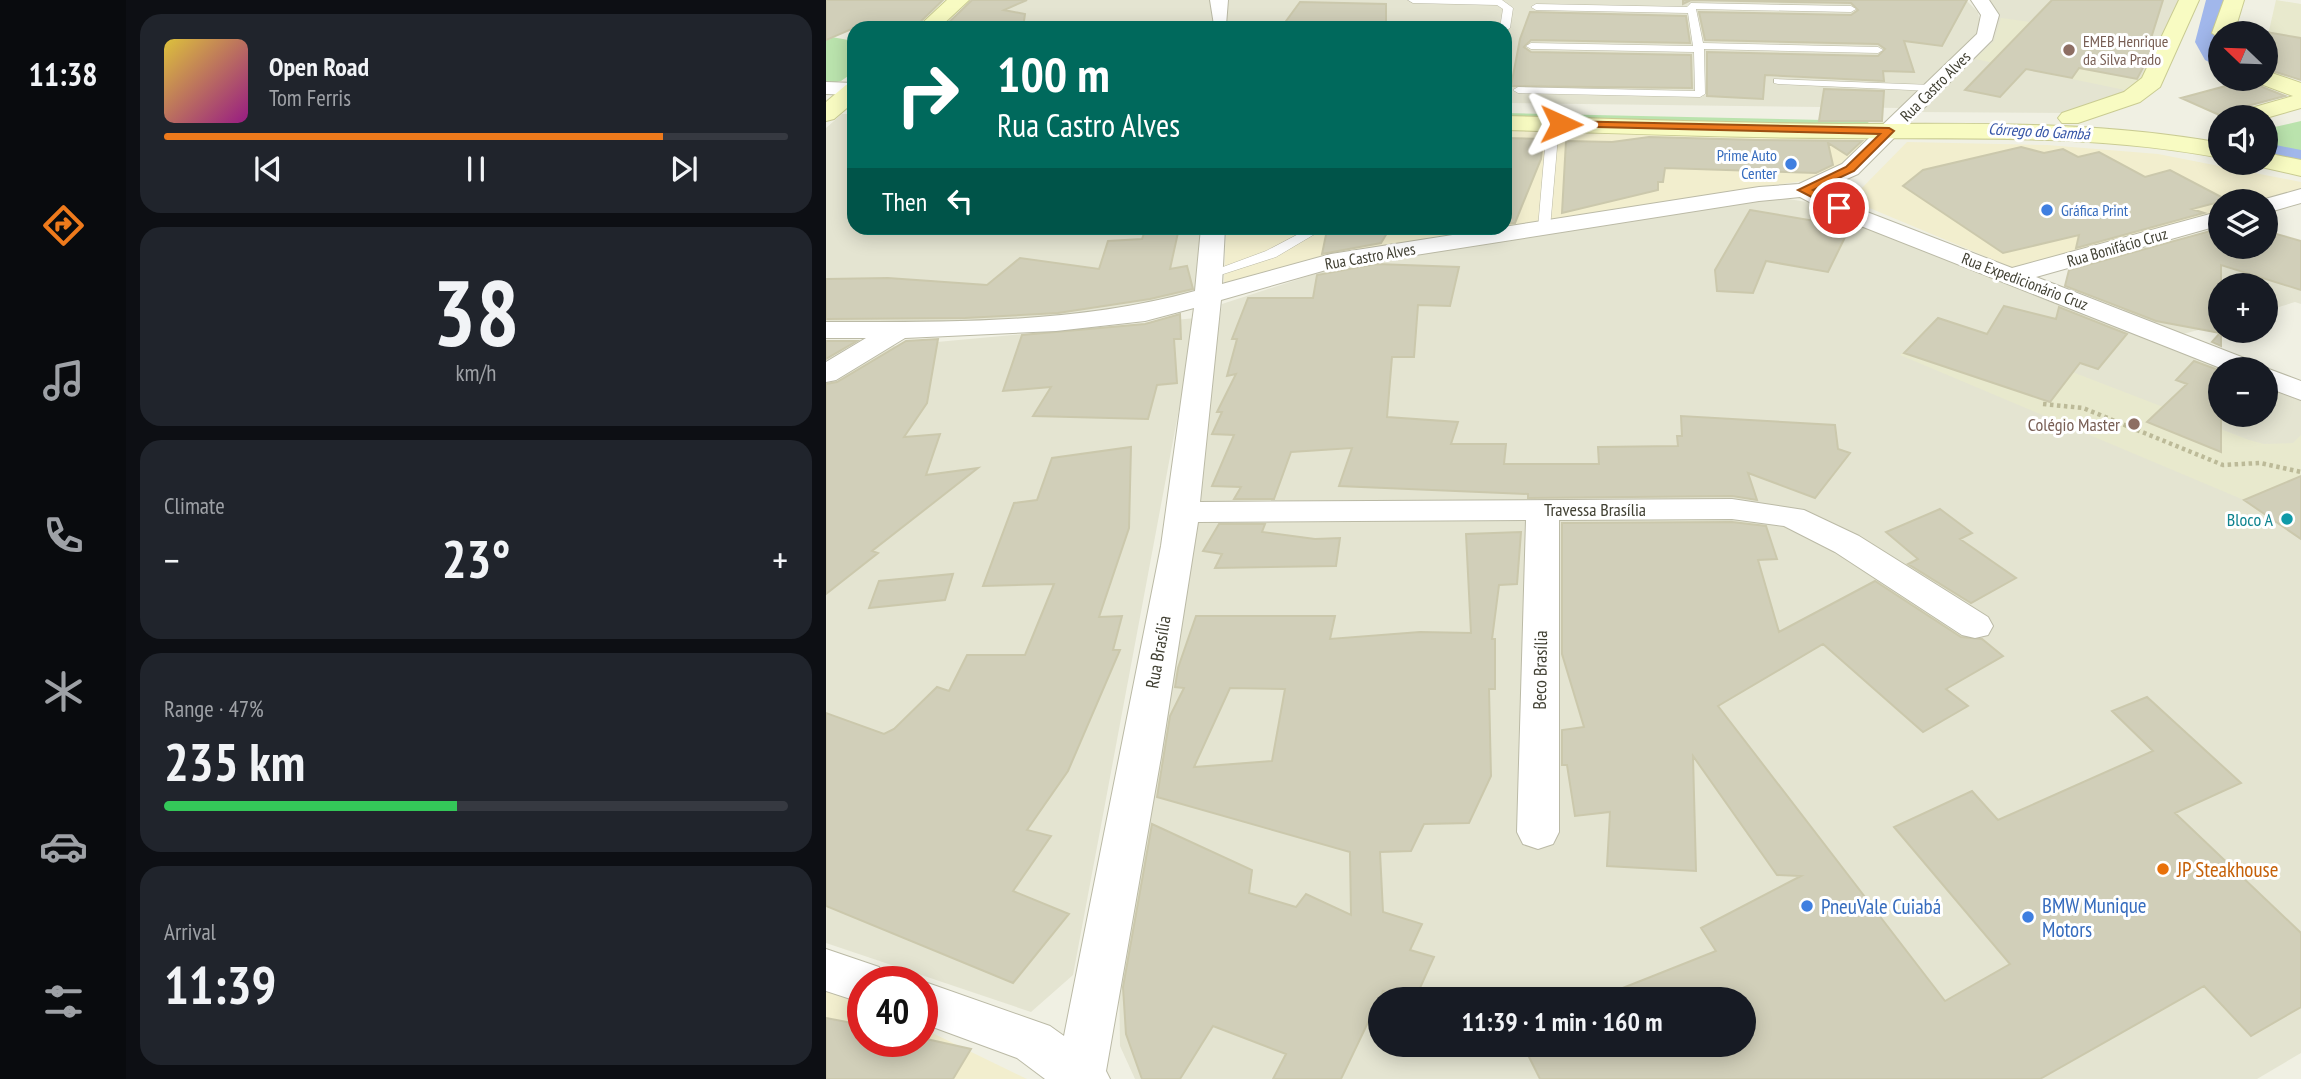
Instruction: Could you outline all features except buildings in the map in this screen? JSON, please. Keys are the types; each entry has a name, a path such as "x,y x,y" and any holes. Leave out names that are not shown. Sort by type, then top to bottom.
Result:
{"street":[{"path":"935,21 959,0"},
{"path":"1219,0 1220,21"},
{"name":"Rua Castro Alves","path":"1512,233 1804,190 1850,169 1986,36 1990,15 1980,0"},
{"path":"2070,118 2132,97 2152,82 2189,0"},
{"path":"2227,21 2234,0"},
{"path":"2278,82 2301,91"},
{"path":"1512,98 1703,102 1898,123 2163,140 2208,149"},
{"path":"2278,108 2301,101"},
{"path":"1512,122 1898,123 2070,118 2213,127 2163,140"},
{"path":"2278,163 2301,168"},
{"name":"Rua Expedicionário Cruz","path":"1804,190 1846,212 2217,357"},
{"path":"2278,203 2301,196"},
{"name":"Rua Bonifácio Cruz","path":"2013,276 2208,222"},
{"name":"Rua Brasília","path":"1083,1076 1184,512 1210,284 1213,235"},
{"name":"Rua Castro Alves","path":"826,330 899,330 1056,323 1144,313 1210,284 1331,261 1499,235"},
{"path":"826,374 899,330"},
{"name":"Beco Brasília","path":"1538,832 1543,509"},
{"name":"Travessa Brasília","path":"1184,512 1732,509 1793,517 1847,544 1975,626"},
{"path":"826,970 847,977"},
{"path":"938,1007 994,1025 1033,1042 1083,1076"}],"lane":[{"path":"1413,0 1499,2 1508,8 1506,21"},
{"path":"1703,102 1699,48 1691,6 1851,9"},
{"path":"1536,7 1692,10"},
{"path":"1531,47 1878,50"},
{"path":"1778,81 1932,88"},
{"path":"1544,228 1552,136"},
{"path":"1210,284 1305,235"}],"path":[{"path":"2043,404 2083,408 2223,466 2260,463 2301,472"}],"shaded area":[{"path":"974,0 1966,0 1978,12 1981,29 1901,108 1512,103 1512,21 950,21"},
{"path":"1990,0 2184,0 2147,78 2132,95 2072,113 1918,112 1997,17"},
{"path":"2276,0 2301,4 2301,55 2278,41 2278,21 2271,21"},
{"name":"EMEB Henrique da Silva Prado","path":"2001,18 2159,40 2135,84 2125,90 1975,59 1994,41"},
{"path":"842,114 847,114 847,235 1204,235 1201,294 1089,315 917,324 826,321 826,128"},
{"path":"1512,126 1876,134 1828,177 1512,226"},
{"name":"Gráfica Print","path":"1907,142 2047,145 2158,154 2208,164 2208,175 2265,175 2301,182 2301,194 2278,199 2278,189 2208,189 2208,220 2020,271 1860,204 1858,192"},
{"path":"1782,198 1807,202 2208,361 2208,427 2278,427 2278,389 2301,398 2301,1053 2257,1079 1135,1079 1120,1046 1119,971 1222,304 1339,266"},
{"path":"1226,235 1455,235 1338,253 1224,283"},
{"path":"2208,252 2208,259 2257,259 2301,274 2301,304 2295,302 2278,307 2278,273 2208,273 2178,263"},
{"path":"2208,285 2208,327 2183,334 2122,310"},
{"path":"1196,318 1073,975 1031,1012 938,981 938,966 894,966 826,943 826,382 883,347"},
{"name":"Colégio Master","path":"1942,322 2208,424 2208,427 2215,427 2249,440 2264,444 2293,443 2301,435 2301,539 2244,500 1900,355"},
{"path":"826,990 847,997 847,1057 938,1057 938,1036 1027,1079 826,1079"}],"green space":[{"path":"826,36 847,40 847,77 826,84"},
{"path":"1512,113 1868,121 1870,129 1512,120"},
{"path":"2301,121 2301,155 2278,150 2278,126"}],"waterway":[{"path":"2208,21 2215,0"},
{"path":"2208,21 2204,35 2208,51"},
{"name":"Córrego do Gambá","path":"2278,152 2301,157"}],"place":[{"name":"EMEB Henrique da Silva Prado","path":"2069,50"},
{"name":"Prime Auto Center","path":"1791,164"},
{"name":"Gráfica Print","path":"2047,210"},
{"name":"Colégio Master","path":"2134,424"},
{"name":"Bloco A","path":"2287,519"},
{"name":"JP Steakhouse","path":"2163,869"},
{"name":"PneuVale Cuiabá","path":"1807,906"},
{"name":"BMW Munique Motors","path":"2028,917"}],"route":[{"path":"1561,124 1889,131 1850,169 1804,190 1839,208"}]}
